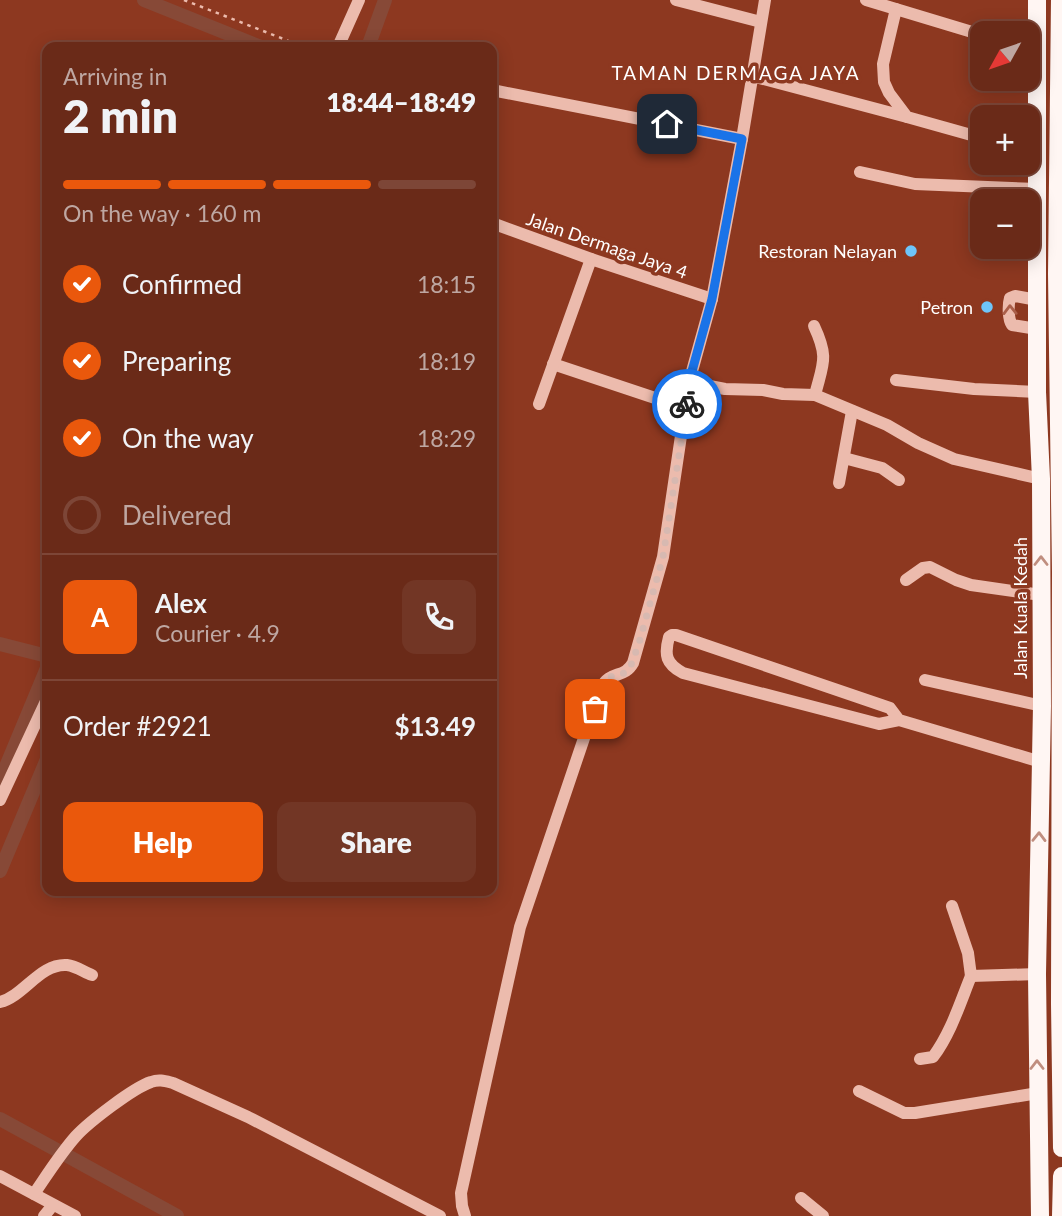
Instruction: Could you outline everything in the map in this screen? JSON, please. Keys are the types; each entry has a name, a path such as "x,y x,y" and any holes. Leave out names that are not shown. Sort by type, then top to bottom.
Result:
{"main road":[{"name":"Jalan Kuala Kedah","path":"1035,21 1037,0"},
{"path":"1060,0 1058,375 1062,731 1062,1148"},
{"name":"Jalan Kuala Kedah","path":"1035,175 1037,189"},
{"name":"Jalan Kuala Kedah","path":"1037,259 1042,706 1037,974 1040,1216"},
{"path":"1037,392 1052,387 1058,375"},
{"path":"1038,1182 1045,1170 1062,1170"},
{"path":"1061,1210 1062,1176"}],"street":[{"path":"340,42 359,0"},
{"path":"676,0 761,22"},
{"path":"466,1216 461,1192 520,927 601,688 607,679 627,671 633,663 663,557 689,382 712,299 765,0"},
{"path":"866,0 970,31"},
{"path":"896,9 882,74 890,93 907,117"},
{"path":"752,76 970,135"},
{"path":"497,91 742,139"},
{"path":"860,172 915,184 1037,189"},
{"name":"Jalan Dermaga Jaya 4","path":"497,225 712,299"},
{"path":"539,404 591,259"},
{"path":"1037,300 1014,296 1009,301 1012,325 1037,329"},
{"path":"814,326 824,354 815,395"},
{"path":"553,364 658,399"},
{"path":"896,380 974,389 1037,392"},
{"path":"689,382 725,389 815,395 887,425 954,459 1041,479"},
{"path":"839,483 852,411"},
{"path":"844,458 882,468 899,480"},
{"path":"906,580 928,566 971,585 1041,595"},
{"path":"899,720 890,708 676,635 669,637 666,646 668,661 683,673 879,724 899,720 1041,762"},
{"path":"925,680 1042,706"},
{"path":"0,800 42,710"},
{"path":"920,1059 933,1057 941,1047 971,976 968,953 952,906"},
{"path":"0,1002 12,997 57,966 70,965 92,975"},
{"path":"971,976 1037,974"},
{"path":"34,1194 81,1132 150,1082 163,1080 248,1117 440,1216"},
{"path":"859,1091 904,1113 1038,1093"},
{"path":"0,1176 75,1216"},
{"path":"801,1198 823,1216"},
{"path":"44,1216 53,1205"}],"path":[{"path":"184,0 291,42"}],"waterway":[{"path":"144,0 249,42"},
{"path":"370,42 385,0"},
{"path":"0,644 42,655"},
{"path":"0,781 42,680"},
{"path":"0,871 42,771"},
{"path":"0,1119 177,1216"}],"way so far":[{"path":"595,709 603,683 610,677 624,673 633,663 663,557 687,404"}],"place":[{"name":"Restoran Nelayan","path":"911,251"},
{"name":"Petron","path":"987,307"}],"district":[{"name":"TAMAN DERMAGA JAYA","path":"736,72"}],"route":[{"path":"667,124 742,139 712,299 689,382 687,404"}]}
